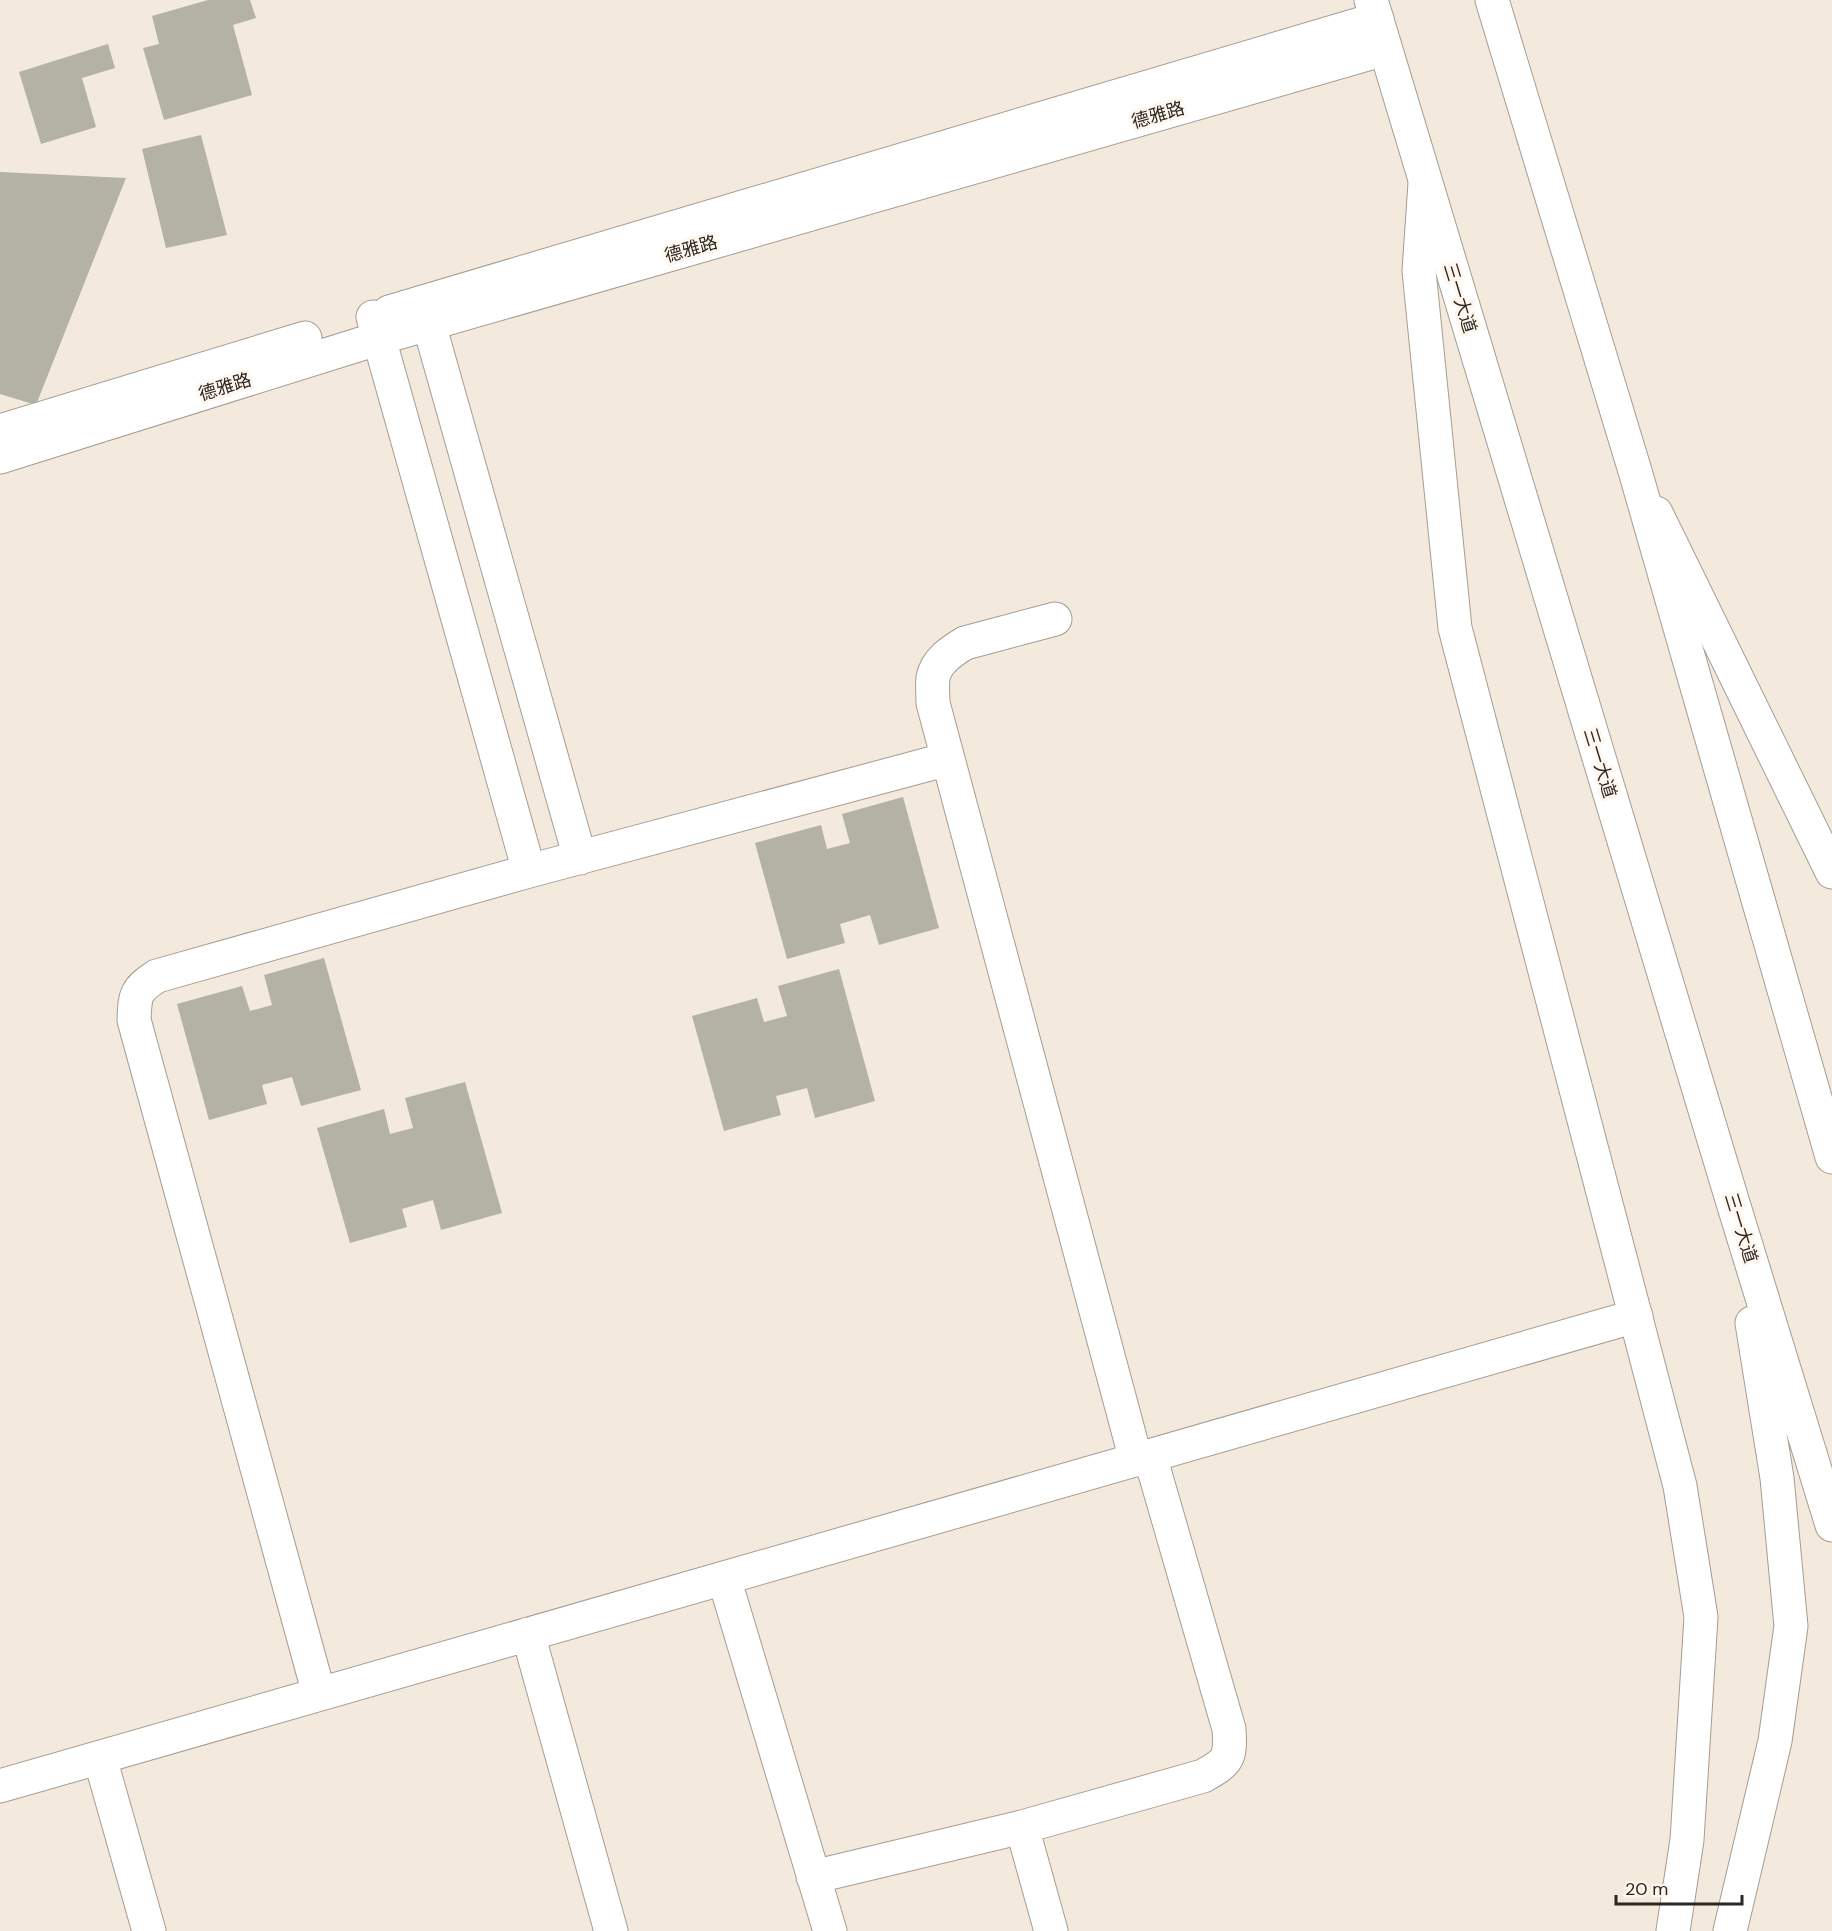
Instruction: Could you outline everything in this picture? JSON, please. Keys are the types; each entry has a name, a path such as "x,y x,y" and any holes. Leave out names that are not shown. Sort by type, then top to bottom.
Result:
{"main road":[{"path":"1492,0 1635,471 1832,1157"},
{"name":"三一大道","path":"1378,23 1832,1525"},
{"name":"德雅路","path":"0,431 426,314 1378,23"},
{"path":"1425,183 1419,271 1455,628 1680,1486 1701,1617 1687,1840 1673,1931"},
{"path":"426,314 580,858"},
{"path":"376,328 529,871"},
{"name":"德雅路","path":"0,457 376,328"},
{"path":"1635,471 1832,872"},
{"path":"813,1877 1022,1827 1203,1776 1222,1765 1231,1749 1229,1729 1143,1458 933,703 933,677 942,660 965,643 1055,619"},
{"path":"319,1694 134,1020 135,997 145,984 157,976 529,871 948,759"},
{"path":"1814,1093 1832,1150"},
{"path":"1730,1931 1775,1741 1791,1626 1777,1478 1733,1203"},
{"path":"0,1786 1636,1316"},
{"path":"724,1578 830,1931"},
{"path":"528,1635 611,1931"},
{"path":"100,1758 149,1931"},
{"path":"1022,1827 1051,1931"}],"building":[{"path":"208,0 250,0 256,18 233,25 252,95 164,120 143,48 159,44 152,16"},
{"path":"108,44 115,68 82,78 96,127 41,144 19,72"},
{"path":"201,135 227,235 166,248 142,149"},
{"path":"0,172 126,178 36,405 0,394"},
{"path":"903,797 939,928 879,945 870,915 840,924 845,943 787,959 755,843 821,825 827,849 850,843 842,814"},
{"path":"324,958 361,1090 301,1106 292,1077 262,1085 267,1104 209,1120 177,1004 242,986 250,1011 272,1005 264,975"},
{"path":"839,969 875,1101 815,1118 807,1088 776,1096 781,1115 724,1131 692,1016 757,998 764,1022 787,1016 778,986"},
{"path":"465,1082 502,1213 441,1230 433,1200 402,1209 407,1227 350,1243 317,1128 384,1109 390,1134 413,1128 405,1098"}]}
